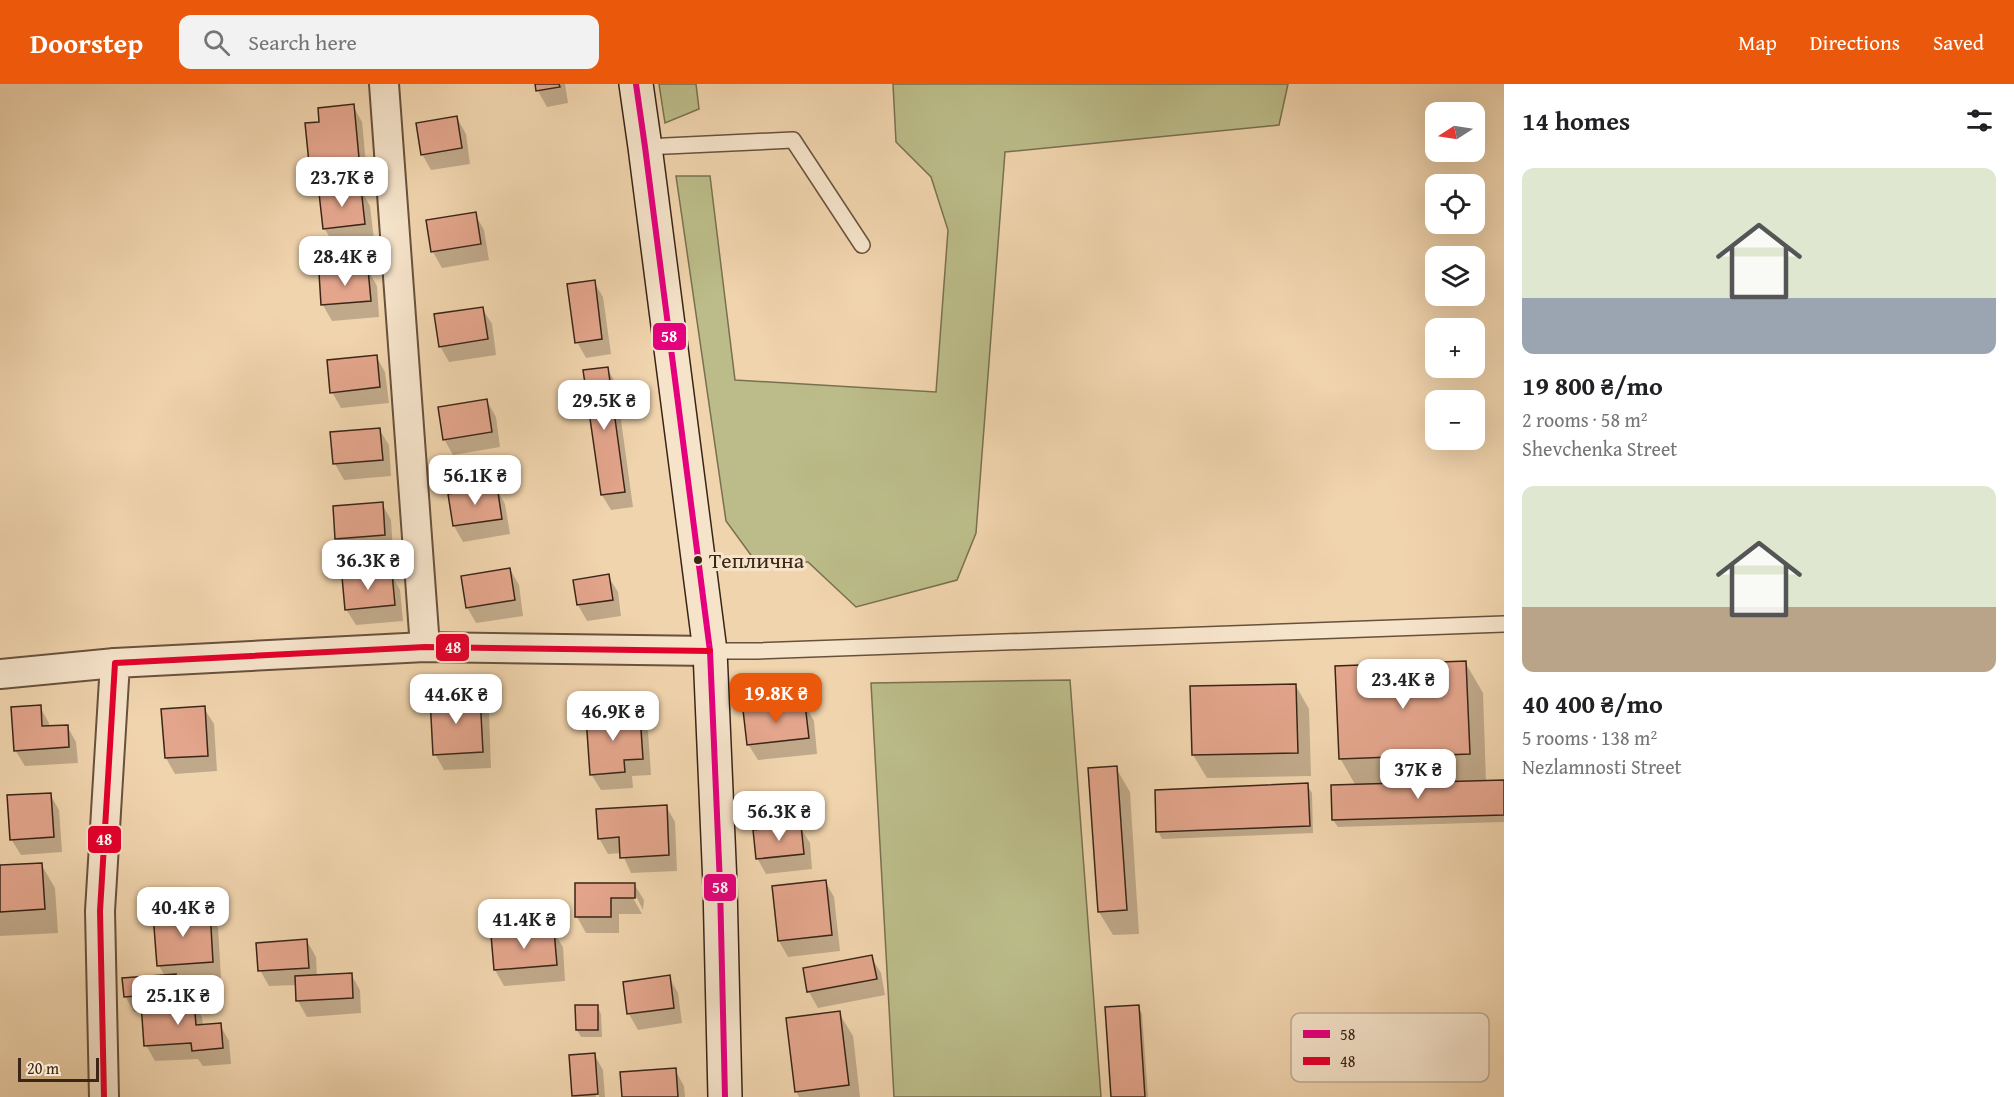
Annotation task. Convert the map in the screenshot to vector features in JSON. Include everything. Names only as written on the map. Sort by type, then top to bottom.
[{"type":"street","points":[[384,84],[425,647]]},
{"type":"street","points":[[636,84],[710,651],[720,885],[725,1097]]},
{"type":"street","points":[[0,674],[115,663],[425,647],[710,651]]},
{"type":"street","points":[[104,1097],[100,911],[115,663]]},
{"type":"lane","points":[[645,147],[793,140],[862,245]]},
{"type":"lane","points":[[710,651],[1504,624]]},
{"type":"green space","points":[[659,84],[696,84],[699,109],[665,123]]},
{"type":"green space","points":[[893,84],[1288,84],[1279,125],[1005,152],[976,533],[957,580],[856,607],[808,562],[756,562],[726,521],[676,176],[710,176],[735,380],[936,392],[948,230],[931,177],[896,142]]},
{"type":"green space","points":[[1070,680],[1101,1097],[894,1097],[871,683]]},
{"type":"building","points":[[535,84],[559,84],[560,87],[536,91]]},
{"type":"building","points":[[354,104],[359,158],[309,163],[305,123],[319,122],[318,108]]},
{"type":"building","points":[[457,116],[462,148],[421,155],[416,123]]},
{"type":"building","points":[[361,188],[365,224],[323,229],[319,193]]},
{"type":"building","points":[[476,212],[481,244],[431,252],[426,220]]},
{"type":"building","points":[[368,269],[371,301],[321,305],[319,273]]},
{"type":"building","points":[[595,280],[602,339],[575,343],[567,284]]},
{"type":"building","points":[[483,307],[488,339],[439,347],[434,314]]},
{"type":"building","points":[[377,355],[380,387],[330,393],[327,360]]},
{"type":"building","points":[[608,367],[625,492],[601,495],[583,370]]},
{"type":"building","points":[[487,399],[492,432],[443,440],[438,407]]},
{"type":"building","points":[[380,428],[383,460],[333,464],[330,432]]},
{"type":"building","points":[[497,486],[502,519],[453,526],[448,494]]},
{"type":"building","points":[[383,502],[385,535],[335,539],[333,506]]},
{"type":"building","points":[[510,568],[515,600],[466,608],[461,576]]},
{"type":"building","points":[[392,573],[395,605],[345,610],[342,577]]},
{"type":"building","points":[[609,574],[613,600],[577,605],[573,580]]},
{"type":"building","points":[[1466,661],[1470,754],[1339,759],[1335,666]]},
{"type":"building","points":[[1296,684],[1298,753],[1192,755],[1190,686]]},
{"type":"building","points":[[480,695],[483,752],[433,755],[430,698]]},
{"type":"building","points":[[805,704],[809,738],[747,745],[743,710]]},
{"type":"building","points":[[41,705],[42,726],[68,725],[69,747],[14,751],[11,707]]},
{"type":"building","points":[[205,706],[208,756],[165,758],[161,709]]},
{"type":"building","points":[[640,714],[643,759],[624,760],[625,772],[590,775],[586,717]]},
{"type":"building","points":[[1117,766],[1127,910],[1098,912],[1088,768]]},
{"type":"building","points":[[1504,780],[1504,815],[1332,820],[1331,785]]},
{"type":"building","points":[[1308,783],[1310,826],[1156,832],[1155,790]]},
{"type":"building","points":[[51,793],[54,837],[10,840],[7,795]]},
{"type":"building","points":[[667,805],[669,855],[620,858],[619,837],[598,839],[596,809]]},
{"type":"building","points":[[801,825],[804,854],[756,859],[753,830]]},
{"type":"building","points":[[42,863],[45,909],[0,912],[0,865]]},
{"type":"building","points":[[826,880],[832,935],[778,941],[772,886]]},
{"type":"building","points":[[575,883],[635,883],[635,898],[611,898],[611,917],[575,917]]},
{"type":"building","points":[[210,910],[213,962],[157,966],[153,914]]},
{"type":"building","points":[[554,930],[557,965],[494,970],[491,935]]},
{"type":"building","points":[[307,939],[309,968],[258,971],[256,943]]},
{"type":"building","points":[[872,955],[877,979],[807,992],[803,968]]},
{"type":"building","points":[[352,973],[353,998],[296,1001],[295,976]]},
{"type":"building","points":[[176,974],[177,993],[124,997],[122,978]]},
{"type":"building","points":[[670,975],[674,1008],[627,1014],[623,982]]},
{"type":"building","points":[[194,1000],[196,1025],[221,1023],[223,1048],[192,1051],[191,1043],[144,1046],[141,1003]]},
{"type":"building","points":[[575,1005],[598,1005],[598,1030],[576,1030]]},
{"type":"building","points":[[1139,1005],[1145,1097],[1111,1097],[1105,1007]]},
{"type":"building","points":[[840,1011],[849,1085],[795,1092],[786,1018]]},
{"type":"building","points":[[595,1053],[598,1094],[572,1096],[569,1055]]},
{"type":"building","points":[[676,1068],[678,1097],[622,1097],[620,1072]]},
{"type":"transit line","name":"58","points":[[636,84],[710,651],[720,885],[725,1097]]},
{"type":"transit line","name":"48","points":[[104,1097],[100,911],[115,663],[425,647],[710,651]]},
{"type":"place","name":"Теплична","points":[[698,560]]}]
